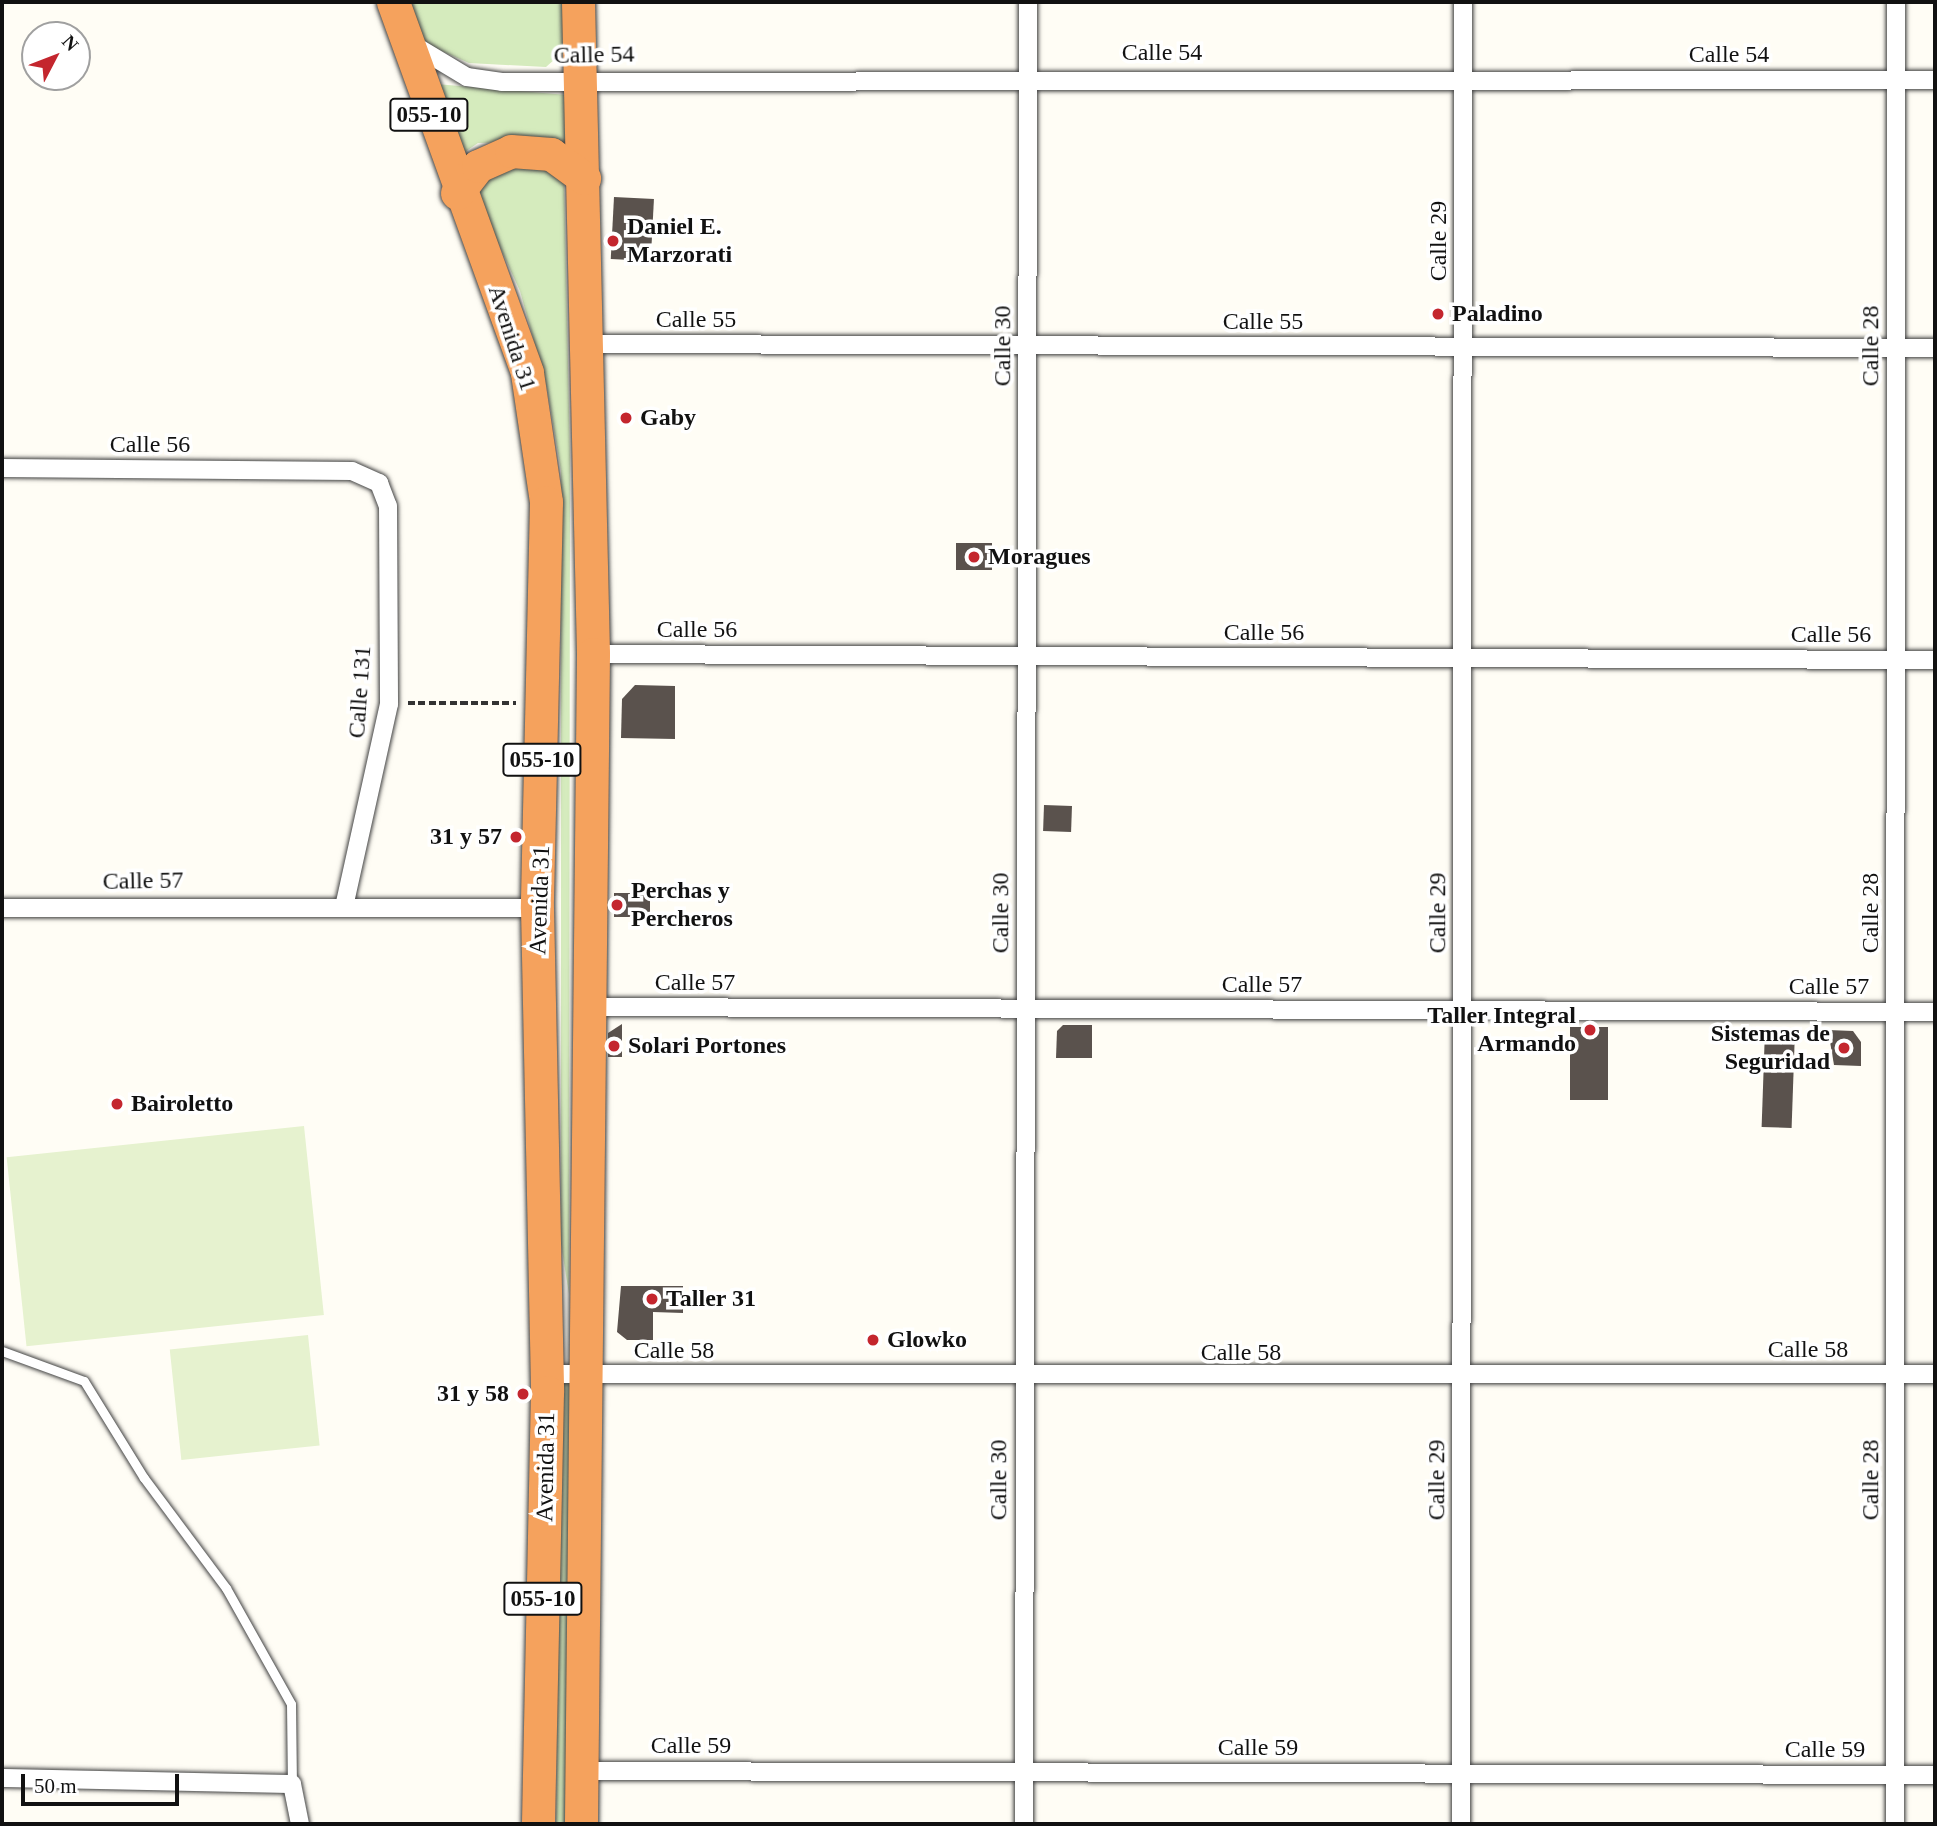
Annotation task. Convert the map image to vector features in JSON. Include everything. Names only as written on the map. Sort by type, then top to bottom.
[{"type":"highway","name":"Avenida 31","points":[[393,2],[401,36],[457,193],[509,318],[537,430],[546,502],[537,908],[547,1374],[538,1824]]},
{"type":"highway","name":"Avenida 31","points":[[578,2],[591,344],[593,654],[581,1824]]},
{"type":"highway","points":[[457,193],[478,166],[511,151],[551,154],[584,178]]},
{"type":"street","name":"Calle 30","points":[[1024,1824],[1028,2]]},
{"type":"street","name":"Calle 29","points":[[1461,1824],[1463,2]]},
{"type":"street","name":"Calle 28","points":[[1895,1824],[1896,2]]},
{"type":"street","name":"Calle 54","points":[[401,36],[467,77],[1935,80]]},
{"type":"street","name":"Calle 55","points":[[591,344],[1935,348]]},
{"type":"street","name":"Calle 56","points":[[2,468],[352,471],[379,483]]},
{"type":"street","name":"Calle 131","points":[[345,903],[389,704],[388,506],[379,483]]},
{"type":"street","name":"Calle 56","points":[[593,654],[1935,660]]},
{"type":"street","name":"Calle 57","points":[[2,908],[345,903],[537,908]]},
{"type":"street","name":"Calle 57","points":[[589,1007],[1935,1012]]},
{"type":"street","name":"Calle 58","points":[[547,1374],[1023,1378],[1935,1374]]},
{"type":"street","name":"Calle 59","points":[[581,1770],[1935,1775]]},
{"type":"street","points":[[2,1778],[292,1784],[300,1824]]},
{"type":"lane","points":[[2,1351],[84,1381],[144,1479],[226,1588],[291,1704],[292,1784]]},
{"type":"path","points":[[389,704],[542,705]]},
{"type":"green space","points":[[411,2],[572,2],[572,44],[546,67],[469,63],[421,42]]},
{"type":"green space","points":[[436,84],[567,95],[567,150],[552,141],[478,143],[459,156]]},
{"type":"green space","points":[[546,164],[564,177],[570,455],[569,1294],[561,1244],[561,471],[547,388],[520,291],[473,188],[496,167]]},
{"type":"green space","points":[[304,1126],[324,1315],[26,1346],[7,1157]]},
{"type":"green space","points":[[308,1335],[320,1445],[181,1460],[170,1350]]},
{"type":"green space","points":[[562,1377],[570,1379],[568,1824],[556,1824]]},
{"type":"building","points":[[614,197],[654,199],[651,261],[611,259]]},
{"type":"building","name":"Moragues","points":[[956,543],[992,543],[992,570],[956,570]]},
{"type":"building","points":[[635,685],[675,686],[675,739],[621,738],[622,699]]},
{"type":"building","points":[[1044,805],[1072,806],[1071,832],[1043,831]]},
{"type":"building","points":[[614,893],[650,893],[650,917],[614,917]]},
{"type":"building","name":"Solari Portones","points":[[622,1024],[622,1057],[608,1057],[608,1033]]},
{"type":"building","points":[[1063,1025],[1092,1025],[1092,1058],[1056,1058],[1057,1031]]},
{"type":"building","points":[[1570,1027],[1608,1027],[1608,1100],[1570,1100]]},
{"type":"building","points":[[1765,1030],[1795,1031],[1792,1128],[1762,1127]]},
{"type":"building","name":"Sistemas de Seguridad","points":[[1828,1030],[1853,1031],[1861,1042],[1861,1066],[1834,1065]]},
{"type":"building","name":"Taller 31","points":[[621,1286],[683,1286],[683,1313],[653,1312],[653,1340],[627,1340],[617,1332]]},
{"type":"place","name":"Daniel E. Marzorati","points":[[613,241]]},
{"type":"place","name":"Paladino","points":[[1438,314]]},
{"type":"place","name":"Gaby","points":[[626,418]]},
{"type":"place","name":"Moragues","points":[[974,557]]},
{"type":"place","name":"31 y 57","points":[[516,837]]},
{"type":"place","name":"Perchas y Percheros","points":[[617,905]]},
{"type":"place","name":"Taller Integral Armando","points":[[1590,1030]]},
{"type":"place","name":"Solari Portones","points":[[614,1046]]},
{"type":"place","name":"Sistemas de Seguridad","points":[[1844,1048]]},
{"type":"place","name":"Bairoletto","points":[[117,1104]]},
{"type":"place","name":"Taller 31","points":[[652,1299]]},
{"type":"place","name":"Glowko","points":[[873,1340]]},
{"type":"place","name":"31 y 58","points":[[523,1394]]}]
